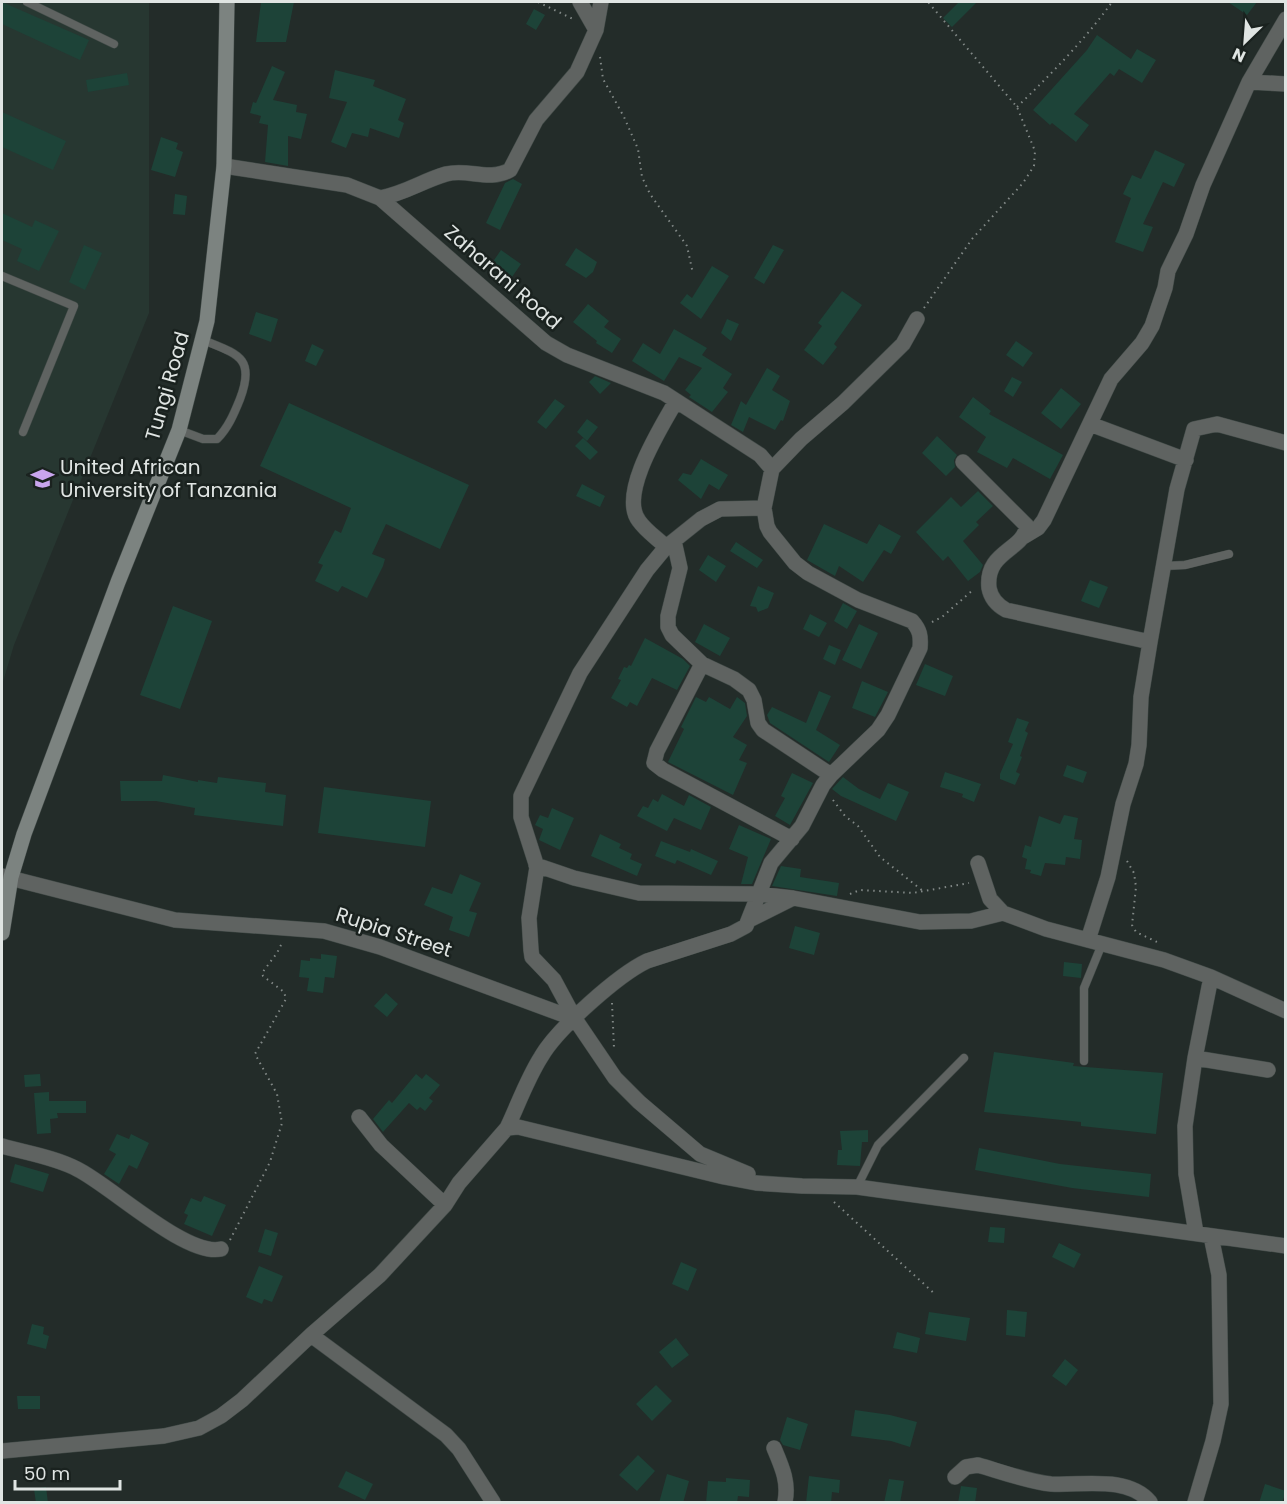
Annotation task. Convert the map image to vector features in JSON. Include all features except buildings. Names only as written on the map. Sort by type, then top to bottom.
[{"type":"main road","name":"Tungi Road","points":[[2,933],[6,876],[118,582],[179,430],[203,340],[224,166],[227,2]]},
{"type":"street","points":[[580,2],[596,30]]},
{"type":"street","points":[[380,198],[401,193],[445,174],[489,176],[503,174],[510,170],[536,120],[577,72],[596,30],[601,2]]},
{"type":"street","points":[[1150,642],[1006,610],[995,602],[992,596],[989,576],[997,560],[1023,537],[1038,528],[1044,520],[1111,379],[1142,344],[1152,326],[1165,288],[1168,271],[1186,234],[1203,185],[1249,82],[1286,19]]},
{"type":"street","points":[[1249,82],[1286,84]]},
{"type":"street","name":"Zaharani Road","points":[[224,166],[347,185],[380,198],[546,343],[567,355],[664,393],[760,455],[772,469]]},
{"type":"street","points":[[750,920],[757,894],[771,863],[807,818],[827,780],[873,736],[888,715],[917,655],[921,638],[918,628],[912,621],[858,600],[801,569],[770,532],[764,508],[772,469],[903,344],[917,319]]},
{"type":"street","points":[[676,400],[642,466],[634,496],[638,520],[670,544],[681,564],[668,616],[668,627],[672,635],[702,664],[750,690],[758,723],[763,730],[827,780]]},
{"type":"street","points":[[1090,424],[1186,460]]},
{"type":"street","points":[[1095,942],[1123,804],[1136,764],[1141,696],[1150,642],[1177,489],[1194,429],[1211,424],[1286,443]]},
{"type":"street","points":[[963,462],[1026,524],[1023,537]]},
{"type":"street","points":[[756,1183],[748,1174],[700,1154],[639,1102],[615,1078],[575,1019],[554,980],[532,957],[529,918],[536,865],[521,817],[521,796],[580,673],[647,570],[670,544],[701,519],[720,509],[764,508]]},
{"type":"street","points":[[702,664],[657,751],[654,763],[672,776],[792,839]]},
{"type":"street","points":[[978,863],[990,899],[1003,913],[1046,929],[1164,960],[1211,977],[1286,1011]]},
{"type":"street","points":[[536,865],[574,878],[639,893],[757,894],[793,898],[920,922],[971,921],[1003,913]]},
{"type":"street","name":"Rupia Street","points":[[6,876],[175,920],[324,930],[380,947],[575,1019]]},
{"type":"street","points":[[2,1451],[164,1436],[199,1428],[221,1416],[242,1400],[311,1335],[380,1275],[445,1204],[459,1183],[507,1128],[540,1057],[554,1039],[612,984],[636,966],[647,961],[738,931],[750,920],[793,898]]},
{"type":"street","points":[[1195,1503],[1213,1442],[1221,1404],[1219,1275],[1203,1235],[1186,1174],[1185,1126],[1195,1058],[1211,977]]},
{"type":"street","points":[[1195,1058],[1268,1070]]},
{"type":"street","points":[[359,1117],[387,1150],[445,1204]]},
{"type":"street","points":[[507,1128],[518,1127],[756,1183],[857,1187],[1286,1246]]},
{"type":"street","points":[[2,1146],[75,1167],[175,1235],[201,1247],[221,1249]]},
{"type":"street","points":[[311,1335],[446,1435],[475,1473],[493,1503]]},
{"type":"street","points":[[774,1448],[788,1489],[785,1503]]},
{"type":"street","points":[[956,1477],[966,1467],[978,1465],[1049,1484],[1096,1484],[1124,1487],[1144,1496],[1150,1503]]},
{"type":"lane","points":[[27,2],[114,44]]},
{"type":"lane","points":[[2,276],[74,306],[23,432]]},
{"type":"lane","points":[[179,430],[203,439],[217,439],[234,416],[247,381],[247,369],[242,361],[231,351],[203,340]]},
{"type":"lane","points":[[1164,567],[1185,565],[1228,554]]},
{"type":"lane","points":[[1084,1061],[1084,988],[1095,942]]},
{"type":"lane","points":[[857,1187],[878,1145],[964,1058]]},
{"type":"path","points":[[538,2],[596,30],[603,79],[638,149],[642,177],[650,194],[687,246],[693,274]]},
{"type":"path","points":[[917,319],[972,239],[1023,183],[1034,166],[1035,151],[1017,107],[928,2]]},
{"type":"path","points":[[1017,107],[1051,71],[1065,61],[1112,2]]},
{"type":"path","points":[[918,628],[942,617],[989,576]]},
{"type":"path","points":[[827,780],[836,804],[845,816],[858,826],[880,857],[923,891]]},
{"type":"path","points":[[1116,842],[1134,873],[1136,887],[1132,925],[1137,932],[1162,945],[1164,960]]},
{"type":"path","points":[[833,906],[860,890],[913,893],[983,880]]},
{"type":"path","points":[[221,1249],[227,1245],[270,1162],[282,1123],[277,1094],[255,1054],[286,999],[284,992],[263,976],[262,972],[283,943],[286,926]]},
{"type":"path","points":[[612,984],[614,1055]]},
{"type":"path","points":[[819,1187],[936,1294]]},
{"type":"shaded area","name":"United African University of Tanzania","points":[[2,2],[149,2],[149,313],[14,645],[2,685]]},
{"type":"place","name":"United African University of Tanzania","points":[[42,479]]}]
